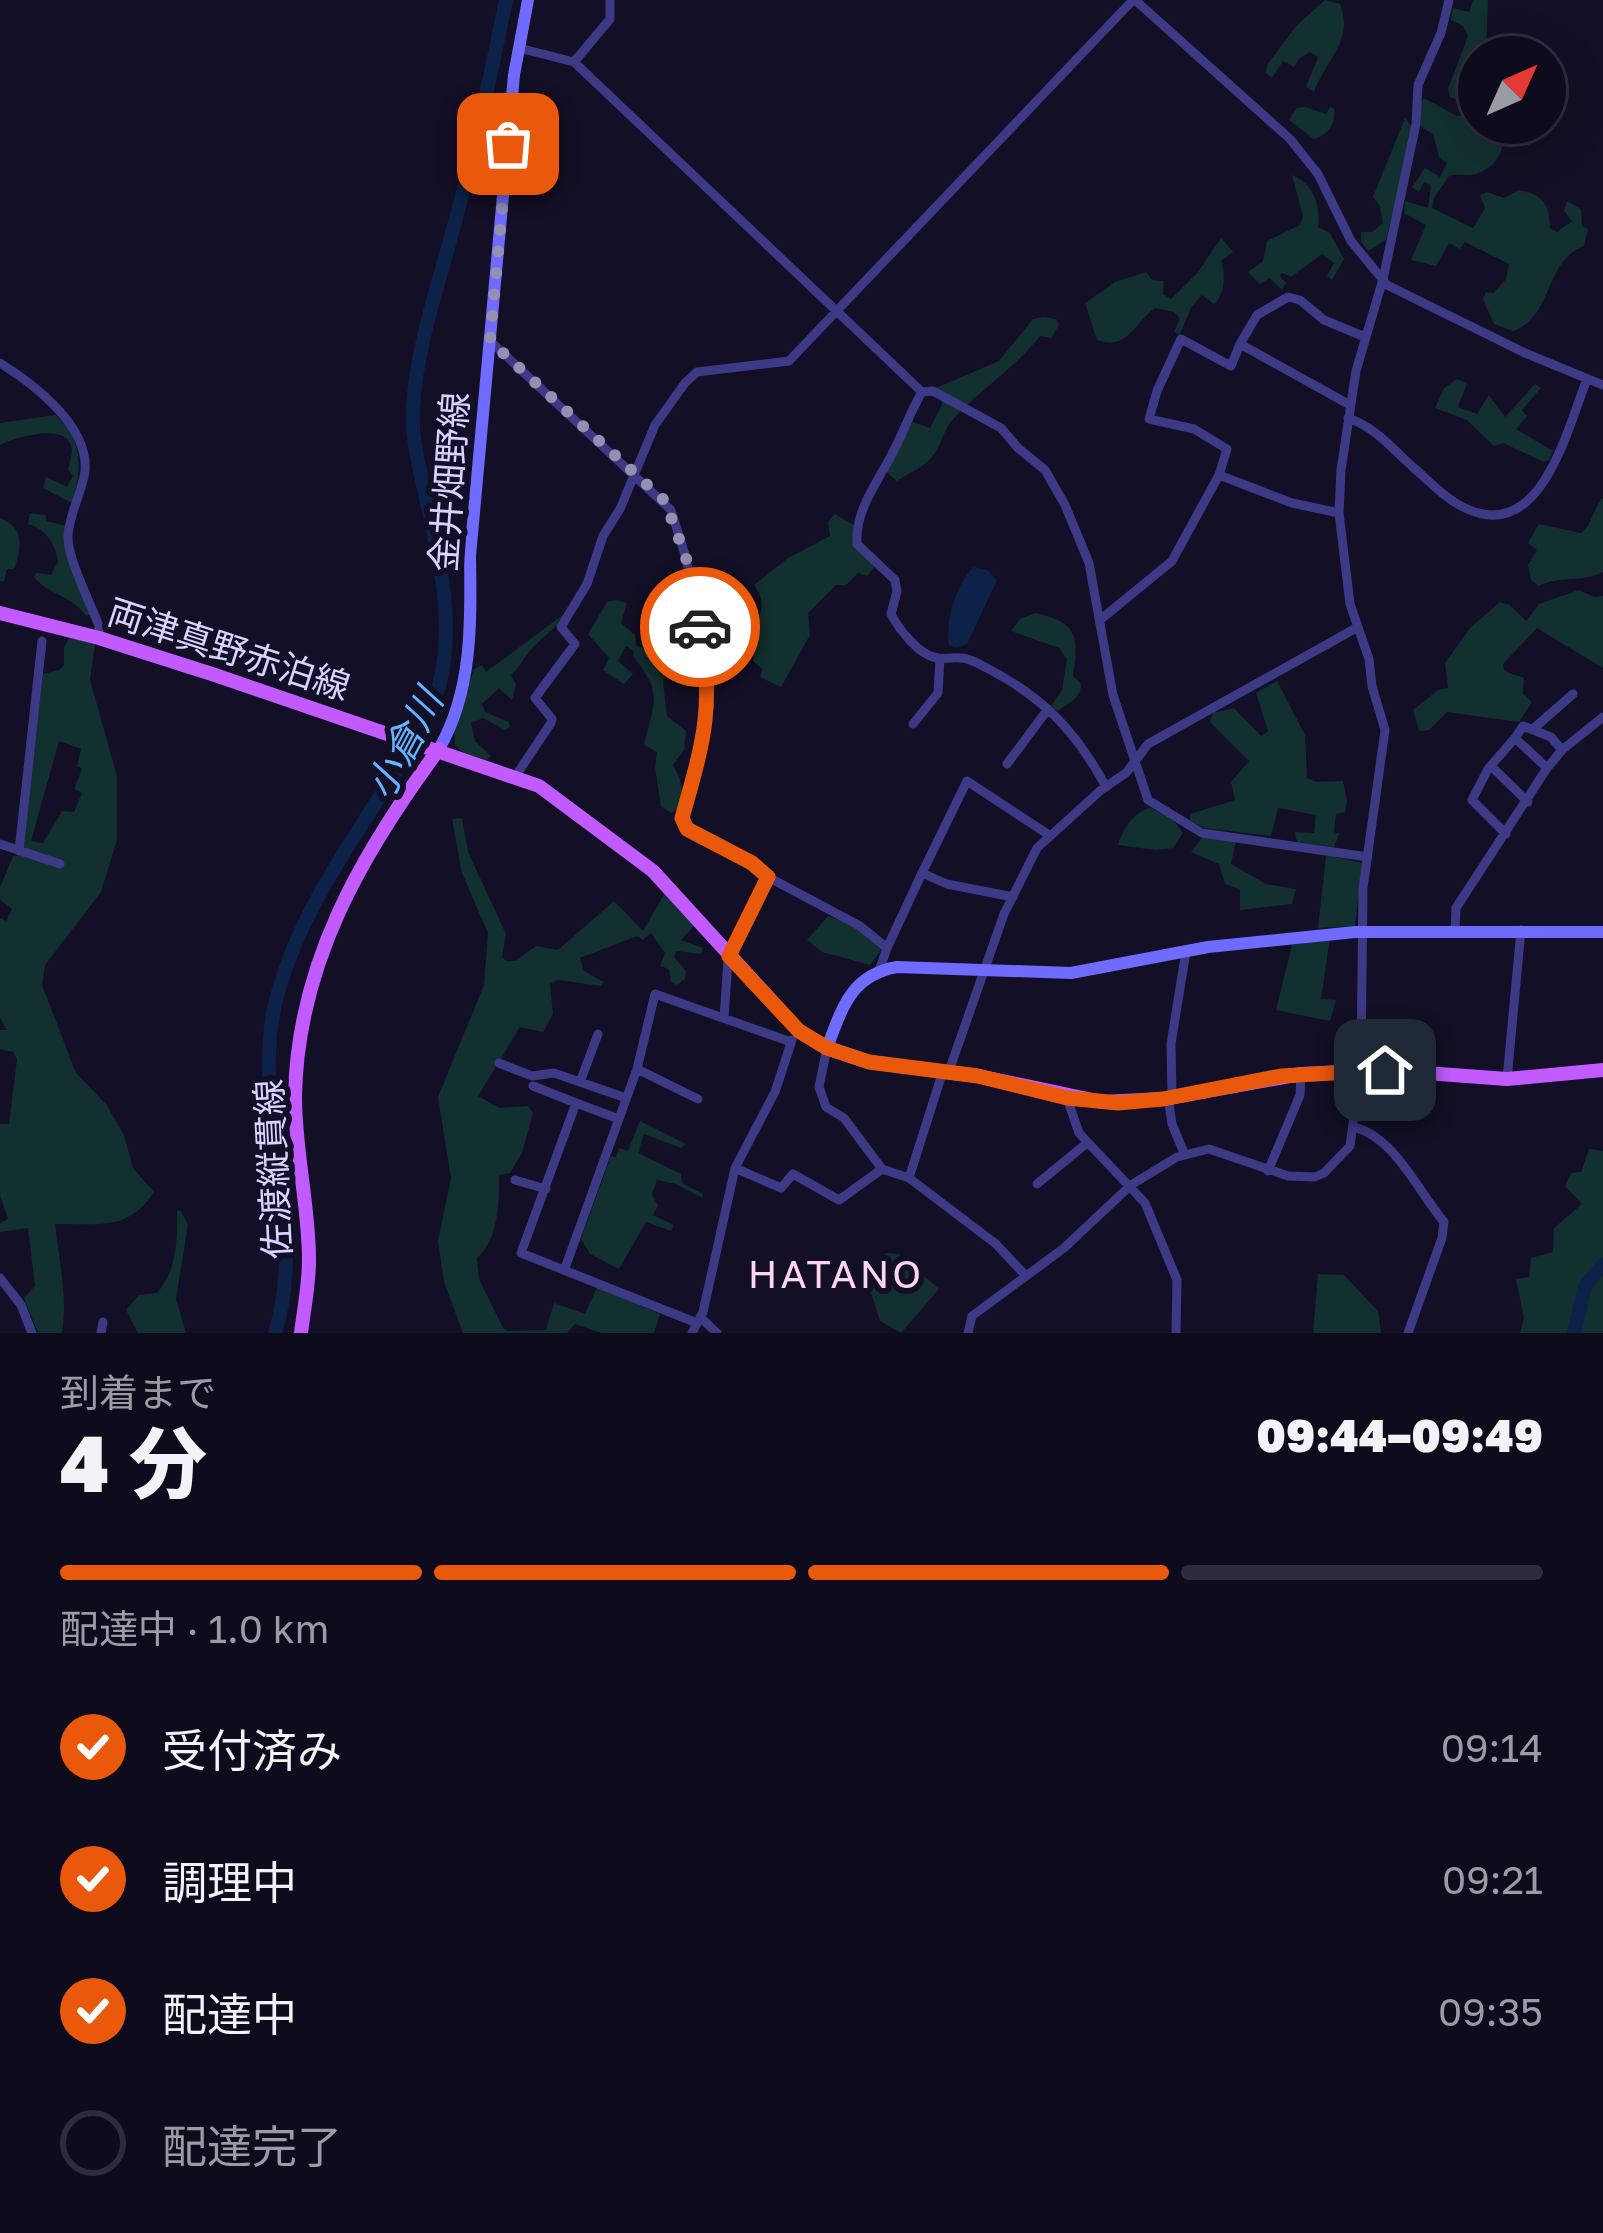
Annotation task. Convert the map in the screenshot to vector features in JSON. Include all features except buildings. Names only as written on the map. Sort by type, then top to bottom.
[{"type":"main road","name":"両津真野赤泊線","points":[[0,613],[100,638],[392,733],[515,777],[565,802],[652,871],[795,1036],[869,1062],[946,1071],[1067,1098],[1118,1103],[1301,1074],[1507,1079],[1603,1070]]},
{"type":"main road","name":"佐渡縦貫線","points":[[301,1333],[309,1262],[295,1099],[302,1023],[338,906],[435,748]]},
{"type":"street","name":"金井畑野線","points":[[435,748],[470,650],[470,556],[519,48],[528,0]]},
{"type":"street","points":[[574,62],[610,19],[610,0]]},
{"type":"street","points":[[515,777],[551,723],[552,718],[537,704],[536,693],[575,644],[562,624],[587,584],[603,536],[655,424],[697,372],[789,362],[1134,0],[1290,139],[1318,174],[1351,241],[1383,279],[1410,298],[1603,385]]},
{"type":"street","points":[[968,1333],[972,1316],[1064,1248],[1131,1185],[1184,1153],[1209,1149],[1298,1178],[1324,1173],[1350,1146],[1360,1072],[1368,857],[1385,730],[1345,572],[1339,513],[1350,405],[1416,124],[1418,85],[1447,16],[1449,0]]},
{"type":"street","points":[[519,48],[574,62],[922,392],[933,392],[994,422],[1045,470],[1085,548],[1113,695],[1148,800],[1192,830],[1368,857]]},
{"type":"street","points":[[1100,620],[1172,561],[1219,475],[1227,449],[1194,429],[1149,419],[1181,339],[1231,366],[1257,315],[1288,297],[1365,338]]},
{"type":"street","points":[[490,341],[671,510],[686,558],[710,686],[684,824],[768,877],[860,926],[887,948]]},
{"type":"street","points":[[1240,344],[1350,405]]},
{"type":"street","points":[[0,363],[32,385],[69,424],[80,445],[86,468],[68,539],[100,638]]},
{"type":"street","points":[[1348,418],[1385,439],[1450,499],[1482,515],[1501,516],[1537,493],[1587,379]]},
{"type":"street","points":[[922,392],[893,453],[873,482],[857,544],[897,586],[891,614],[900,630],[940,659],[960,656],[980,664],[1048,709],[1084,746],[1106,787]]},
{"type":"street","points":[[1219,475],[1292,503],[1339,513]]},
{"type":"street","points":[[909,1178],[1013,897],[1037,848],[1133,764],[1148,744],[1358,627]]},
{"type":"street","points":[[19,851],[43,640]]},
{"type":"street","points":[[913,724],[938,693],[940,659]]},
{"type":"street","points":[[1533,730],[1573,694]]},
{"type":"street","points":[[1006,764],[1048,709]]},
{"type":"street","points":[[1455,930],[1456,908],[1547,768],[1562,749],[1603,717]]},
{"type":"street","points":[[1506,833],[1472,800],[1491,766],[1520,727],[1551,737],[1562,749]]},
{"type":"street","points":[[1515,738],[1547,768]]},
{"type":"street","points":[[1491,766],[1528,802]]},
{"type":"street","points":[[879,971],[967,781],[1049,835]]},
{"type":"street","points":[[0,844],[60,864]]},
{"type":"street","points":[[922,873],[946,884],[1013,897]]},
{"type":"street","points":[[724,1018],[729,956],[768,877]]},
{"type":"street","points":[[1507,1079],[1521,930]]},
{"type":"street","points":[[1025,1275],[996,1244],[909,1178],[882,1169],[844,1118],[823,1103],[819,1087],[827,1048],[851,991],[879,971],[908,966],[1070,973],[1186,951],[1363,931],[1603,932]]},
{"type":"street","points":[[1184,1153],[1172,1124],[1170,1097],[1171,1044],[1186,951]]},
{"type":"street","points":[[565,1268],[637,1069],[655,994],[795,1036],[775,1092],[735,1168],[696,1324]]},
{"type":"street","points":[[580,1082],[598,1034]]},
{"type":"street","points":[[500,1063],[532,1076],[554,1072],[626,1098]]},
{"type":"street","points":[[637,1069],[698,1099]]},
{"type":"street","points":[[1268,1171],[1300,1095],[1301,1074]]},
{"type":"street","points":[[533,1087],[619,1119]]},
{"type":"street","points":[[1067,1098],[1087,1143],[1145,1203],[1177,1280],[1176,1333]]},
{"type":"street","points":[[576,1103],[521,1253],[717,1333]]},
{"type":"street","points":[[1353,1127],[1369,1130],[1386,1144],[1444,1222],[1408,1333]]},
{"type":"street","points":[[1037,1184],[1087,1143]]},
{"type":"street","points":[[735,1168],[781,1188],[793,1174],[839,1200],[882,1169]]},
{"type":"street","points":[[515,1180],[546,1189]]},
{"type":"street","points":[[0,1278],[21,1305],[32,1333]]},
{"type":"green space","points":[[1325,0],[1340,4],[1344,29],[1314,92],[1306,87],[1318,57],[1310,52],[1294,67],[1283,61],[1272,78],[1266,73],[1267,65],[1296,26]]},
{"type":"green space","points":[[1473,0],[1488,0],[1487,36],[1468,36],[1463,26],[1451,20],[1453,8],[1469,12]]},
{"type":"green space","points":[[1458,62],[1458,100],[1450,97],[1448,89]]},
{"type":"green space","points":[[1424,98],[1457,116],[1458,144],[1503,145],[1487,169],[1449,176],[1432,208],[1473,228],[1485,208],[1480,195],[1487,192],[1504,198],[1519,190],[1543,201],[1550,228],[1557,232],[1572,221],[1564,211],[1567,201],[1581,209],[1582,226],[1588,229],[1584,246],[1562,263],[1536,314],[1513,331],[1494,324],[1483,299],[1506,279],[1509,264],[1465,242],[1460,249],[1449,243],[1436,266],[1411,260],[1426,225],[1404,213],[1405,201],[1428,208],[1431,185],[1424,182],[1419,192],[1412,187],[1425,168],[1440,177],[1447,163],[1439,157],[1433,134],[1421,127],[1420,104]]},
{"type":"green space","points":[[1297,108],[1326,114],[1334,108],[1333,123],[1324,135],[1314,139],[1289,120]]},
{"type":"green space","points":[[1405,118],[1412,127],[1410,143],[1386,240],[1368,251],[1361,232],[1372,232],[1383,223],[1373,197]]},
{"type":"green space","points":[[1292,175],[1310,189],[1317,203],[1318,227],[1330,233],[1344,259],[1332,280],[1327,276],[1334,263],[1322,254],[1291,277],[1282,273],[1286,283],[1282,290],[1270,278],[1260,284],[1248,272],[1263,261],[1267,241],[1300,225],[1303,216]]},
{"type":"green space","points":[[1221,238],[1233,252],[1221,261],[1220,295],[1214,304],[1202,295],[1180,334],[1174,332],[1180,318],[1155,308],[1124,338],[1097,340],[1085,303],[1115,282],[1146,272],[1152,280],[1164,281],[1163,294],[1171,299],[1198,272]]},
{"type":"green space","points":[[1033,319],[1056,319],[1059,325],[1051,338],[1040,336],[958,414],[927,462],[897,481],[885,471],[910,421],[930,428],[942,405],[942,393],[936,388],[999,361]]},
{"type":"green space","points":[[1457,379],[1467,383],[1458,407],[1477,414],[1489,395],[1505,417],[1535,384],[1541,388],[1522,410],[1527,416],[1516,429],[1553,451],[1549,460],[1544,462],[1503,443],[1494,446],[1467,420],[1435,408],[1444,388]]},
{"type":"green space","points":[[55,415],[76,445],[78,479],[72,503],[43,488],[46,477],[67,487],[73,476],[68,470],[69,441],[52,433],[0,445],[0,423]]},
{"type":"green space","points":[[1603,498],[1603,572],[1539,586],[1531,580],[1528,565],[1537,550],[1528,543],[1539,524],[1581,533]]},
{"type":"green space","points":[[30,513],[67,526],[91,614],[86,616],[34,577],[36,573],[51,575],[58,562],[49,538],[28,524]]},
{"type":"green space","points":[[835,514],[855,526],[854,543],[876,565],[867,576],[858,573],[846,585],[836,585],[808,613],[810,635],[781,687],[760,677],[762,669],[753,661],[754,655],[730,645],[720,656],[709,651],[713,633],[751,629],[762,608],[754,585],[788,558],[830,536],[828,522]]},
{"type":"green space","points":[[0,518],[14,527],[19,539],[14,569],[7,569],[4,582],[0,581]]},
{"type":"green space","points":[[1579,590],[1603,596],[1603,668],[1537,628],[1503,664],[1504,671],[1524,678],[1523,694],[1532,702],[1519,722],[1447,712],[1429,730],[1419,731],[1413,710],[1438,690],[1448,688],[1445,663],[1470,628],[1500,602],[1526,621],[1539,604]]},
{"type":"green space","points":[[607,602],[627,603],[621,623],[635,635],[636,645],[664,658],[670,645],[688,644],[698,634],[700,653],[673,650],[663,681],[667,716],[686,731],[684,750],[673,765],[682,797],[672,813],[661,807],[657,752],[644,745],[654,698],[649,679],[634,651],[626,646],[618,661],[633,674],[624,684],[603,670],[609,658],[588,634]]},
{"type":"green space","points":[[1035,613],[1060,621],[1075,641],[1073,676],[1080,689],[1058,711],[1051,706],[1062,690],[1067,659],[1059,648],[1011,631],[1020,619]]},
{"type":"green space","points":[[564,614],[511,675],[516,685],[512,700],[499,688],[482,704],[485,712],[509,722],[510,727],[505,730],[483,718],[471,723],[475,741],[491,756],[486,760],[464,753],[455,745],[454,730],[474,669],[482,665],[486,672]]},
{"type":"green space","points":[[70,637],[95,644],[90,680],[117,776],[117,840],[101,892],[45,965],[42,985],[76,1073],[106,1104],[124,1135],[133,1168],[154,1192],[134,1214],[111,1223],[55,1224],[63,1292],[62,1333],[38,1333],[24,1298],[35,1286],[28,1228],[0,1232],[0,1223],[8,1219],[0,1195],[0,1124],[9,1124],[17,1059],[13,1052],[0,1049],[0,1030],[7,1030],[0,1018],[0,918],[6,921],[12,909],[0,900],[0,887],[13,856],[22,856],[43,674],[64,665],[64,647]],"holes":[[[59,741],[81,749],[77,766],[82,769],[74,789],[82,793],[74,812],[62,811],[43,843],[31,841]]]},
{"type":"green space","points":[[1277,681],[1305,735],[1307,778],[1343,781],[1347,802],[1345,812],[1336,814],[1334,832],[1339,834],[1334,847],[1297,842],[1295,832],[1314,833],[1316,815],[1278,808],[1271,836],[1205,828],[1190,821],[1190,814],[1235,800],[1231,782],[1249,761],[1210,722],[1213,713],[1234,708],[1261,736],[1268,731],[1256,693]]},
{"type":"green space","points":[[1151,808],[1174,821],[1183,833],[1173,848],[1118,845],[1130,822]]},
{"type":"green space","points":[[462,818],[468,852],[506,934],[502,957],[506,961],[515,961],[536,946],[558,950],[614,901],[643,931],[666,891],[694,926],[681,940],[703,948],[701,954],[676,951],[674,957],[686,971],[677,985],[671,982],[669,969],[660,966],[665,953],[651,933],[643,940],[637,936],[580,958],[584,971],[604,982],[601,986],[558,980],[550,984],[553,1014],[543,1032],[520,1027],[478,1096],[499,1108],[528,1106],[533,1113],[522,1153],[510,1173],[499,1175],[494,1231],[477,1258],[479,1279],[503,1328],[546,1330],[554,1303],[585,1314],[597,1287],[660,1314],[654,1333],[601,1333],[575,1324],[567,1333],[463,1333],[444,1282],[438,1241],[451,1178],[438,1097],[484,985],[488,933],[462,873],[452,819]]},
{"type":"green space","points":[[1203,836],[1236,841],[1231,864],[1266,884],[1296,889],[1292,904],[1240,910],[1240,889],[1225,884],[1219,864],[1191,852]]},
{"type":"green space","points":[[1326,855],[1362,863],[1355,926],[1318,928]]},
{"type":"green space","points":[[828,916],[876,943],[881,950],[870,965],[822,952],[807,940]]},
{"type":"green space","points":[[1330,938],[1321,999],[1336,1000],[1330,1021],[1276,1010],[1292,945]]},
{"type":"green space","points":[[640,1121],[686,1144],[681,1148],[644,1134],[638,1153],[681,1174],[682,1183],[703,1194],[702,1198],[657,1180],[652,1194],[658,1206],[653,1215],[674,1225],[671,1231],[646,1222],[619,1269],[590,1254],[581,1239],[611,1156],[616,1157],[619,1148],[628,1151]]},
{"type":"green space","points":[[1589,1149],[1603,1151],[1603,1333],[1520,1333],[1524,1318],[1516,1279],[1529,1277],[1531,1258],[1553,1252],[1554,1228],[1582,1204],[1565,1186],[1571,1173],[1581,1172]]},
{"type":"green space","points":[[177,1210],[188,1225],[176,1299],[186,1333],[138,1333],[126,1310],[139,1295],[157,1293],[169,1274]]},
{"type":"green space","points":[[886,1253],[899,1254],[939,1289],[901,1333],[880,1321],[869,1286]]},
{"type":"green space","points":[[1318,1274],[1344,1275],[1378,1311],[1381,1333],[1313,1333]]},
{"type":"water","points":[[973,567],[987,570],[997,580],[967,644],[956,648],[949,645],[950,614]]},
{"type":"waterway","name":"小倉川","points":[[275,1333],[286,1251],[270,1090],[274,1009],[306,919],[418,736],[439,686],[445,612],[414,438],[415,384],[506,0]]},
{"type":"waterway","points":[[1574,1333],[1585,1286],[1603,1265]]},
{"type":"way so far","points":[[508,144],[490,341],[665,501],[686,558],[700,627]]},
{"type":"district","name":"HATANO","points":[[836,1274]]},
{"type":"route","points":[[700,627],[710,686],[704,741],[682,818],[687,829],[752,863],[768,877],[729,956],[799,1031],[827,1048],[869,1062],[978,1076],[1102,1102],[1163,1099],[1281,1076],[1385,1070]]}]
